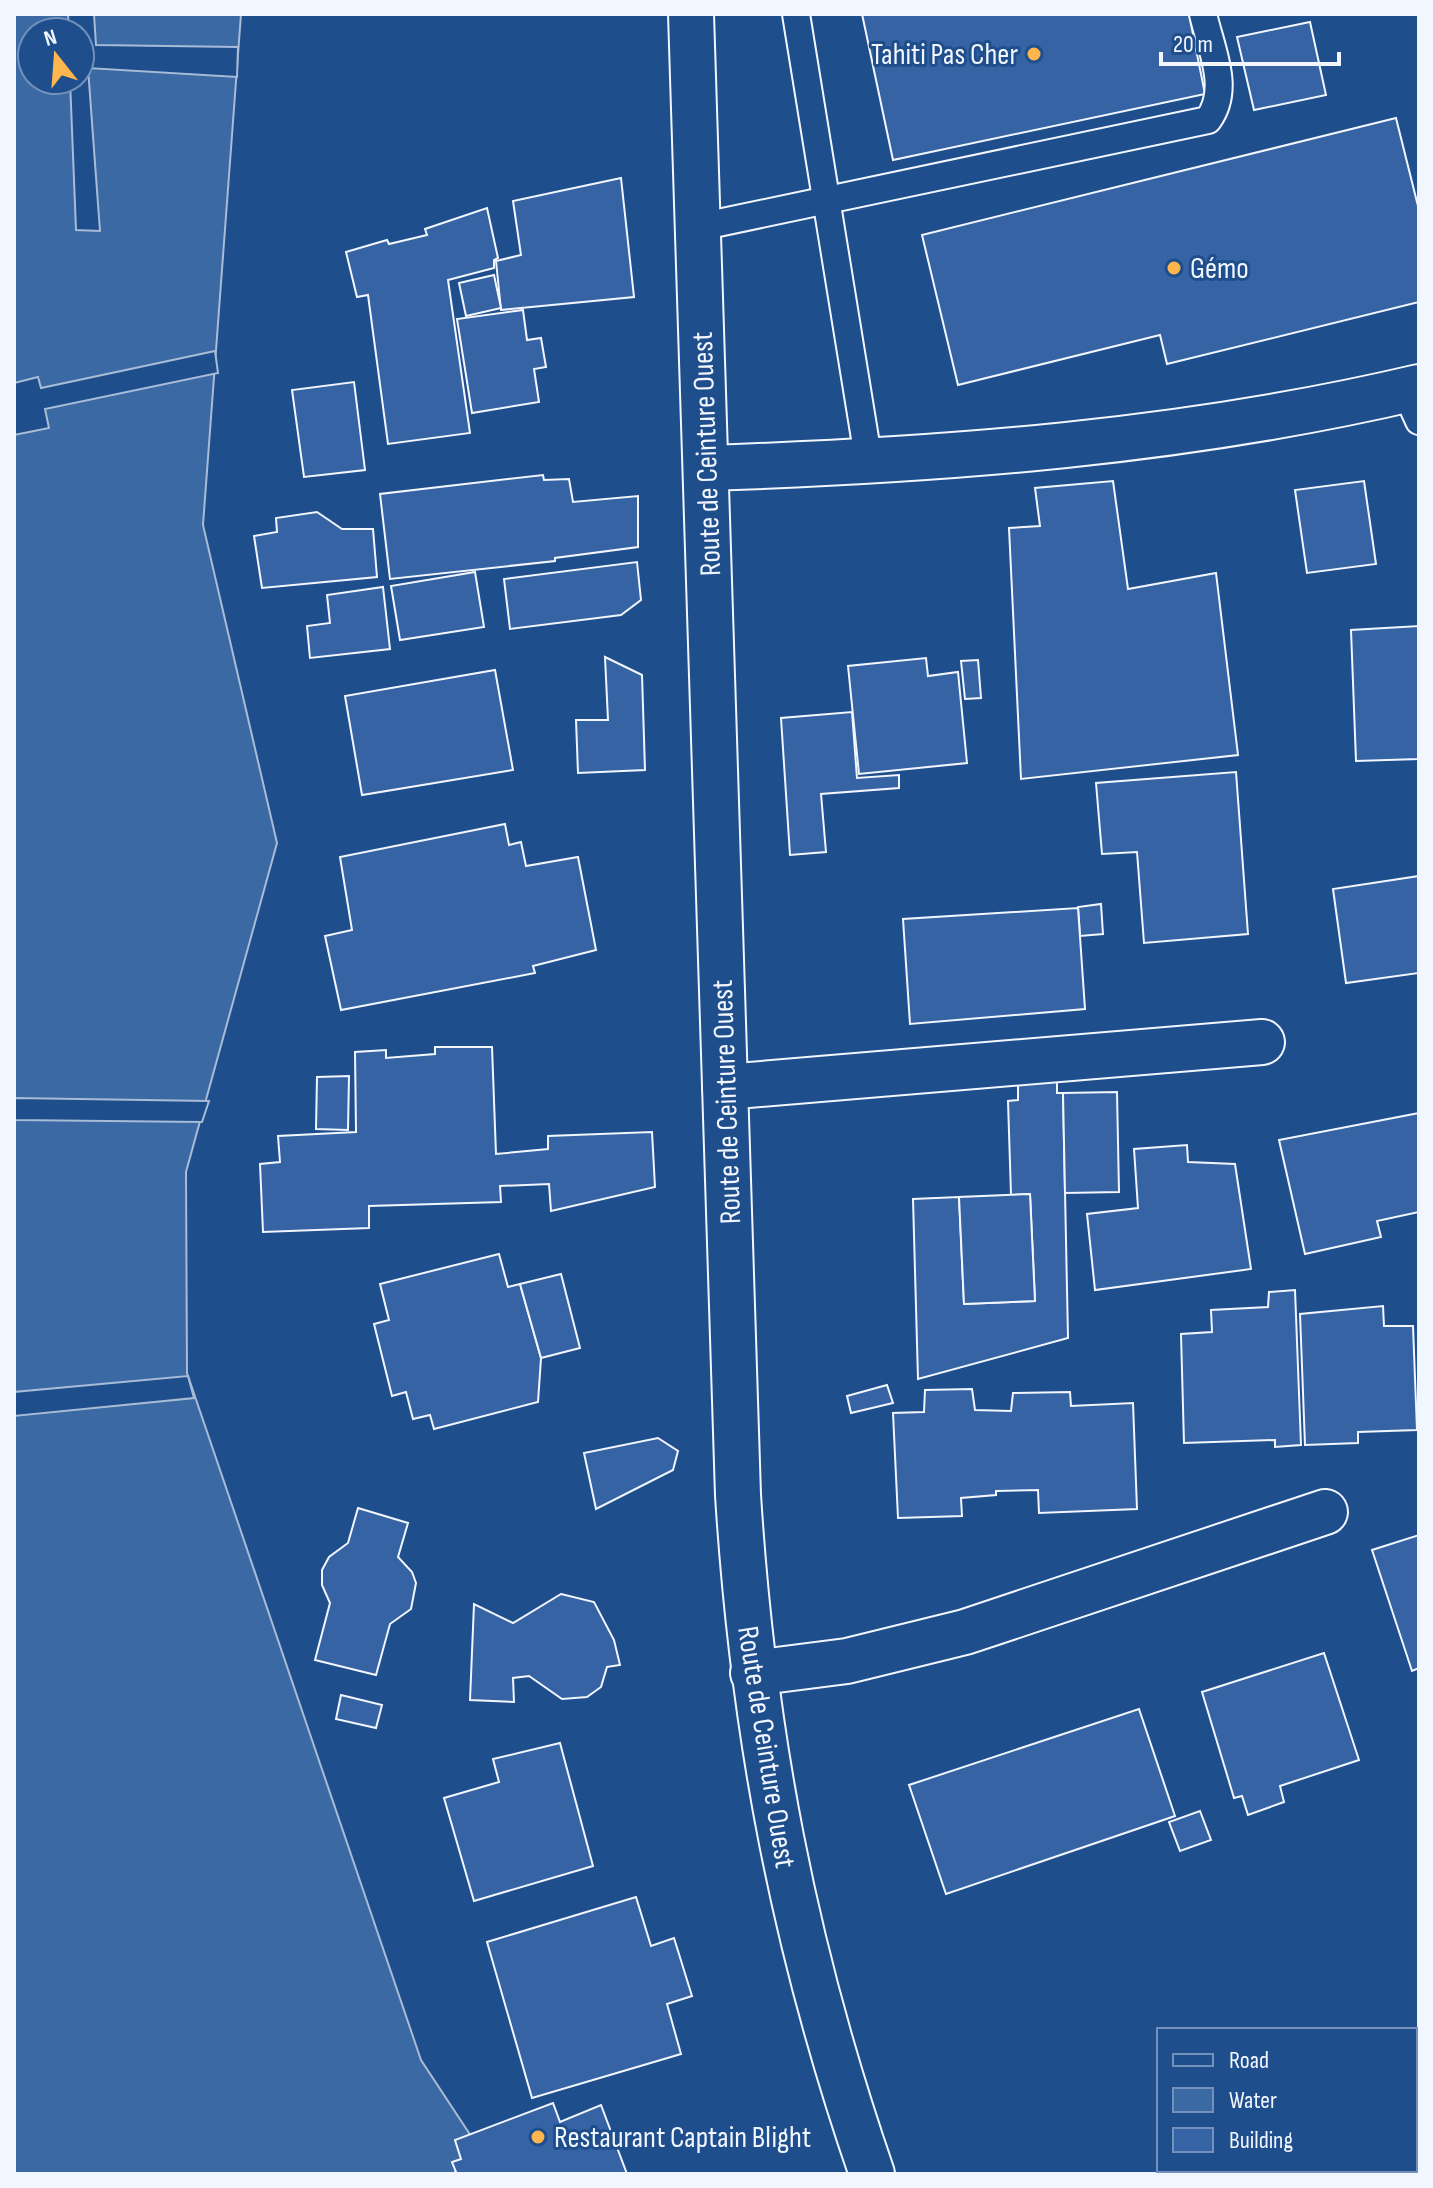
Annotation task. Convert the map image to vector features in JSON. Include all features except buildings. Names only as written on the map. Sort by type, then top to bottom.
[{"type":"main road","name":"Route de Ceinture Ouest","points":[[691,14],[738,1495],[753,1673],[767,1777],[810,1976],[872,2174]]},
{"type":"main road","points":[[707,468],[869,463],[1193,432],[1414,399]]},
{"type":"main road","points":[[725,1087],[1262,1042]]},
{"type":"main road","points":[[753,1673],[847,1661],[965,1632],[1325,1512]]},
{"type":"lane","points":[[796,14],[869,463]]},
{"type":"lane","points":[[699,227],[1208,120],[1218,106],[1221,91],[1203,14]]},
{"type":"water","points":[[14,14],[241,14],[203,525],[277,843],[186,1172],[187,1373],[421,2060],[496,2174],[14,2174]]},
{"type":"pier","points":[[68,14],[94,16],[68,16]]},
{"type":"pier","points":[[96,45],[238,47],[237,77],[96,68]]},
{"type":"pier","points":[[71,96],[90,96],[100,231],[76,230]]},
{"type":"pier","points":[[215,351],[218,373],[45,409],[49,428],[14,435],[14,383],[38,377],[41,388]]},
{"type":"pier","points":[[14,1098],[209,1101],[202,1122],[14,1120]]},
{"type":"pier","points":[[188,1376],[194,1398],[14,1416],[14,1392]]},
{"type":"place","name":"Tahiti Pas Cher","points":[[1034,54]]},
{"type":"place","name":"Gémo","points":[[1174,268]]},
{"type":"place","name":"Restaurant Captain Blight","points":[[538,2137]]}]
